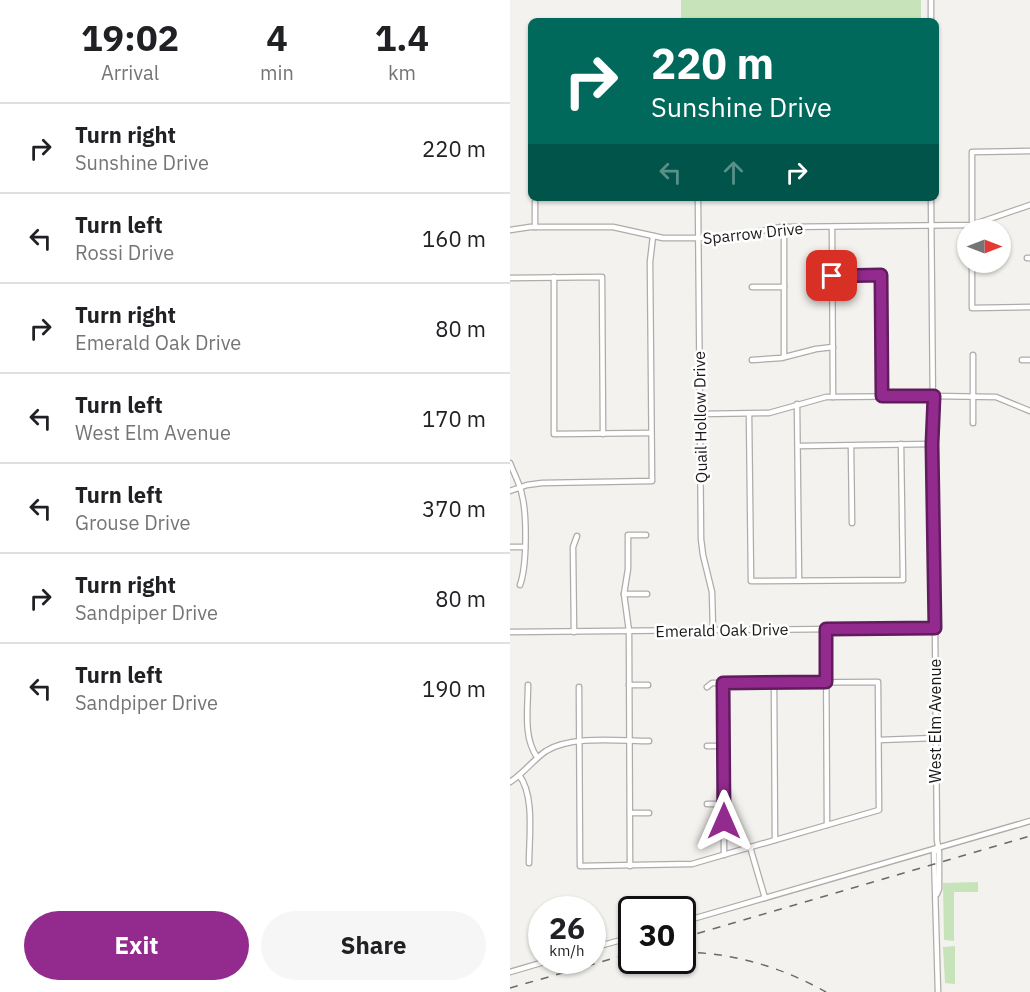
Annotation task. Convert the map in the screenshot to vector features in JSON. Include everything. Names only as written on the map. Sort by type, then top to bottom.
[{"type":"street","points":[[931,0],[931,18]]},
{"type":"street","points":[[972,219],[972,152],[1030,152]]},
{"type":"street","name":"Quail Hollow Drive","points":[[698,201],[702,546],[712,592],[713,630]]},
{"type":"street","name":"West Elm Avenue","points":[[931,201],[937,848],[934,853],[937,863],[938,992]]},
{"type":"street","points":[[535,202],[535,227]]},
{"type":"street","name":"Sparrow Drive","points":[[993,219],[1030,205]]},
{"type":"street","points":[[832,226],[833,397]]},
{"type":"street","name":"Sparrow Drive","points":[[510,230],[535,227],[612,227],[653,236],[699,239],[737,237],[784,227],[957,226]]},
{"type":"street","points":[[784,227],[784,357]]},
{"type":"street","points":[[510,491],[542,483],[652,481],[650,262],[653,236]]},
{"type":"street","points":[[972,273],[972,308],[1030,307]]},
{"type":"street","points":[[832,276],[881,275],[882,396]]},
{"type":"street","points":[[554,277],[555,434],[651,433]]},
{"type":"street","points":[[510,278],[602,277],[603,434]]},
{"type":"street","points":[[752,287],[784,287]]},
{"type":"street","points":[[752,360],[784,357],[833,347]]},
{"type":"street","points":[[973,355],[973,423]]},
{"type":"street","points":[[1022,360],[1030,360]]},
{"type":"street","points":[[700,414],[769,413],[817,398],[882,396],[996,397],[1030,411]]},
{"type":"street","points":[[797,404],[799,580]]},
{"type":"street","points":[[749,414],[751,581],[903,579],[901,444]]},
{"type":"street","points":[[798,446],[932,444]]},
{"type":"street","points":[[851,446],[852,523]]},
{"type":"street","points":[[510,463],[524,504],[525,573],[520,585]]},
{"type":"street","points":[[630,866],[629,631],[624,594],[628,569],[628,535],[646,535]]},
{"type":"street","points":[[574,632],[573,547],[577,536]]},
{"type":"street","points":[[510,547],[525,547]]},
{"type":"street","points":[[624,594],[647,594]]},
{"type":"street","name":"Emerald Oak Drive","points":[[510,632],[935,628]]},
{"type":"street","points":[[826,629],[827,825]]},
{"type":"street","points":[[774,682],[775,840]]},
{"type":"street","points":[[579,687],[580,867],[686,865],[879,810],[878,682],[712,683],[707,687]]},
{"type":"street","points":[[723,683],[724,855]]},
{"type":"street","points":[[528,685],[529,740],[537,758]]},
{"type":"street","points":[[629,685],[648,685]]},
{"type":"street","points":[[879,740],[935,738]]},
{"type":"street","points":[[510,782],[537,758],[558,745],[579,742],[649,741]]},
{"type":"street","points":[[707,746],[724,746]]},
{"type":"street","points":[[519,776],[525,785],[528,797],[529,862]]},
{"type":"street","points":[[707,804],[724,804]]},
{"type":"street","points":[[630,813],[649,813]]},
{"type":"street","points":[[696,918],[1030,821]]},
{"type":"street","points":[[750,847],[765,898]]},
{"type":"street","points":[[510,972],[528,967]]},
{"type":"green space","points":[[681,0],[921,0],[921,18],[681,18]]},
{"type":"green space","points":[[978,882],[978,892],[954,892],[954,941],[944,940],[943,883]]},
{"type":"green space","points":[[955,946],[955,984],[945,983],[943,947]]},
{"type":"railway","points":[[696,934],[1030,836]]},
{"type":"railway","points":[[696,953],[721,955],[757,963],[792,975],[826,992]]},
{"type":"railway","points":[[510,988],[618,957]]},
{"type":"route","points":[[724,821],[723,683],[826,682],[826,629],[935,628],[932,444],[934,396],[882,396],[881,275],[832,276]]}]
